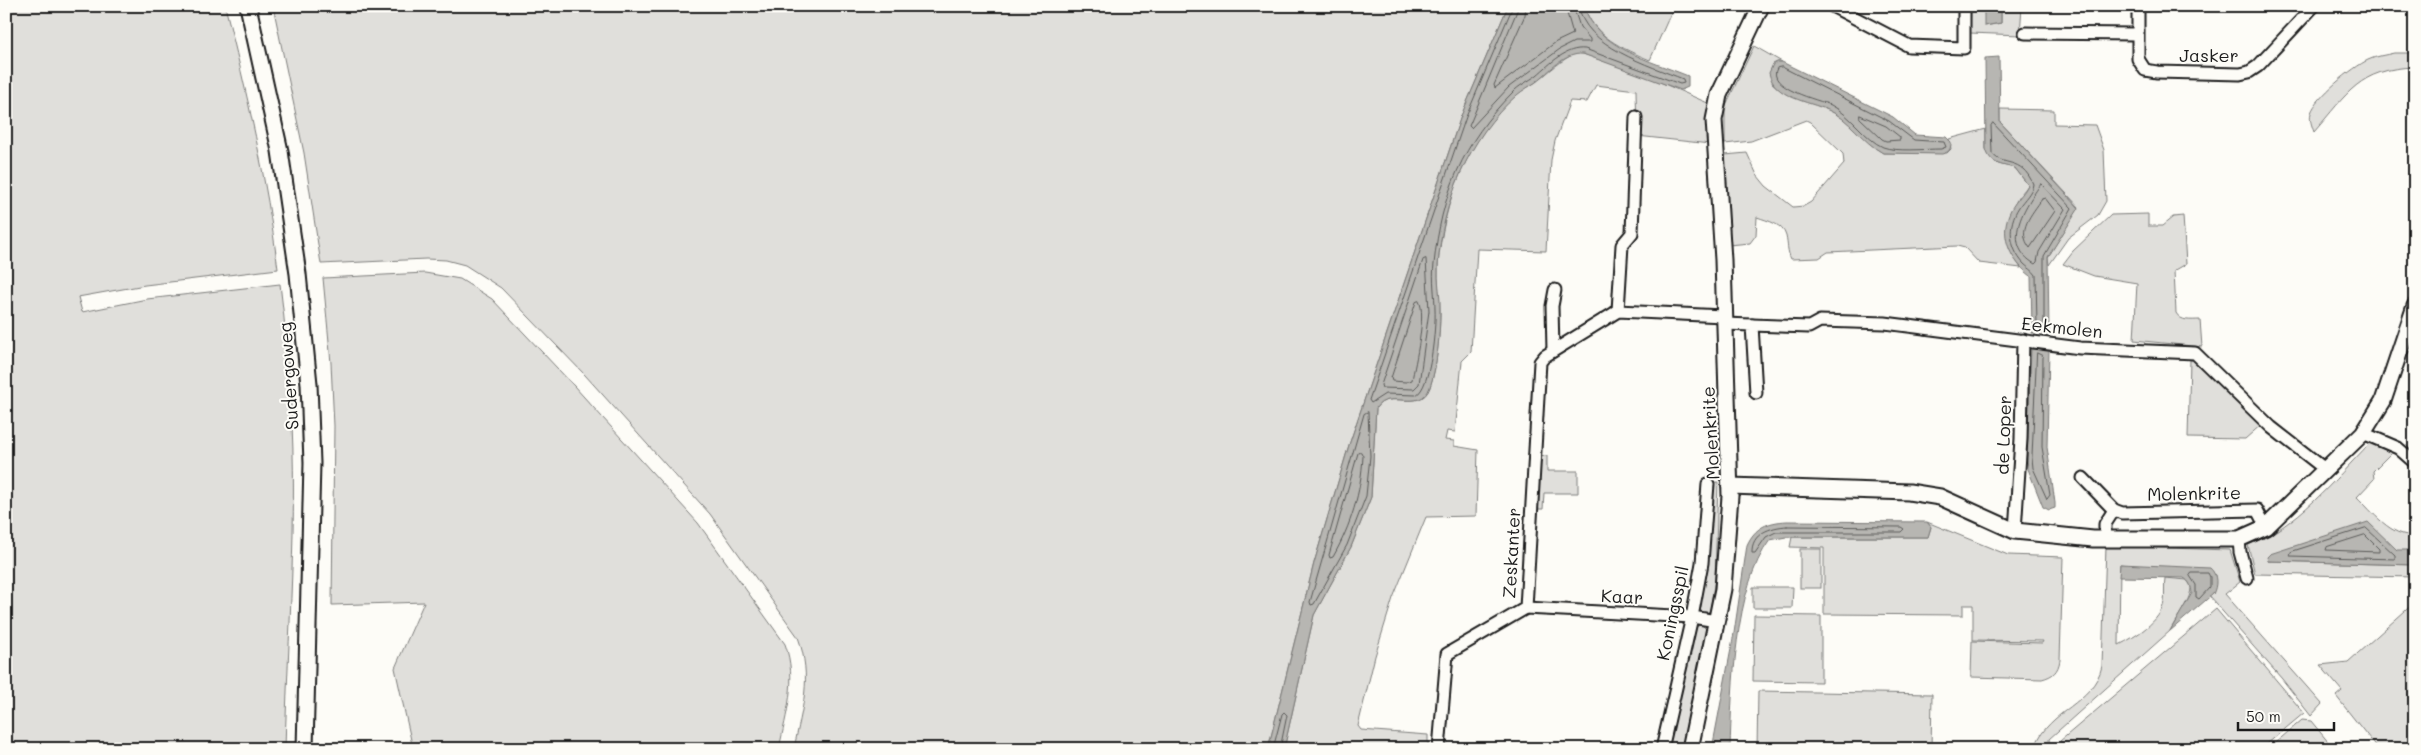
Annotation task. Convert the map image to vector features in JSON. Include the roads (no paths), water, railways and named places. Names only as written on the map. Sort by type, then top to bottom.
[{"type":"street","name":"Sudergoweg","points":[[248,6],[280,151],[298,274],[309,384],[312,463],[304,749]]},
{"type":"street","name":"Molenkrite","points":[[1761,6],[1719,95],[1714,120],[1722,260],[1730,486],[1909,492],[1940,497],[2015,531],[2093,539],[2239,539],[2266,527],[2363,433],[2383,401],[2415,306]]},
{"type":"street","points":[[1832,6],[1909,46],[1964,48],[1964,6]]},
{"type":"street","name":"Jasker","points":[[2138,6],[2138,59],[2144,70],[2157,72],[2249,72],[2258,66],[2314,6]]},
{"type":"street","points":[[2025,33],[2137,34]]},
{"type":"street","points":[[1636,116],[1632,233],[1622,245],[1618,311],[1723,320]]},
{"type":"street","points":[[1553,351],[1552,306],[1555,290]]},
{"type":"street","name":"Zeskanter","points":[[1439,749],[1448,654],[1526,608],[1538,370],[1540,362],[1553,351],[1618,311]]},
{"type":"street","name":"Eekmolen","points":[[1723,320],[1752,325],[1809,326],[1820,321],[1885,323],[2080,348],[2195,353],[2271,427],[2326,470]]},
{"type":"street","points":[[1752,325],[1756,392]]},
{"type":"street","name":"de Loper","points":[[2015,531],[2021,439],[2023,340]]},
{"type":"street","points":[[2363,433],[2398,448],[2415,463]]},
{"type":"street","points":[[2083,478],[2114,510],[2105,524],[2105,538]]},
{"type":"street","name":"Koningsspil","points":[[1662,749],[1692,617],[1702,563],[1708,484]]},
{"type":"street","points":[[1690,749],[1723,589],[1730,486]]},
{"type":"street","name":"Molenkrite","points":[[2114,510],[2122,513],[2257,510],[2266,527]]},
{"type":"street","points":[[2239,539],[2240,552],[2247,578]]},
{"type":"street","name":"Kaar","points":[[1526,608],[1692,617],[1717,621]]},
{"type":"water","points":[[1508,6],[1584,6],[1590,20],[1600,33],[1627,51],[1688,76],[1688,87],[1681,90],[1583,54],[1576,54],[1563,60],[1517,95],[1500,112],[1472,151],[1461,173],[1445,219],[1438,266],[1439,330],[1436,360],[1430,387],[1426,395],[1419,399],[1388,400],[1381,402],[1376,408],[1371,497],[1351,547],[1314,615],[1284,749],[1268,749],[1314,563],[1349,445],[1461,116]]},
{"type":"water","points":[[1984,6],[2001,6],[2001,23],[1984,26]]},
{"type":"water","points":[[1999,57],[2000,122],[2079,208],[2048,257],[2049,333],[2032,333],[2031,276],[2013,257],[2007,240],[2006,223],[2009,214],[2028,185],[2015,168],[1993,161],[1986,149],[1985,58]]},
{"type":"water","points":[[1782,62],[1893,117],[1915,135],[1946,137],[1951,142],[1950,149],[1942,154],[1883,153],[1836,114],[1793,98],[1778,88],[1772,81],[1769,73],[1773,64]]},
{"type":"water","points":[[2031,348],[2049,348],[2047,447],[2055,508],[2049,510],[2043,507],[2028,469]]},
{"type":"water","points":[[1787,521],[1927,522],[1931,527],[1928,537],[1786,537],[1770,540],[1758,560],[1742,612],[1734,670],[1730,749],[1712,749],[1734,633],[1747,545],[1758,530],[1768,524]]},
{"type":"water","points":[[2368,522],[2397,550],[2415,550],[2415,565],[2268,561],[2267,557],[2270,554]]},
{"type":"water","points":[[2120,564],[2210,568],[2216,577],[2215,588],[2213,594],[2170,631],[2192,593],[2189,583],[2184,578],[2119,577]]}]
